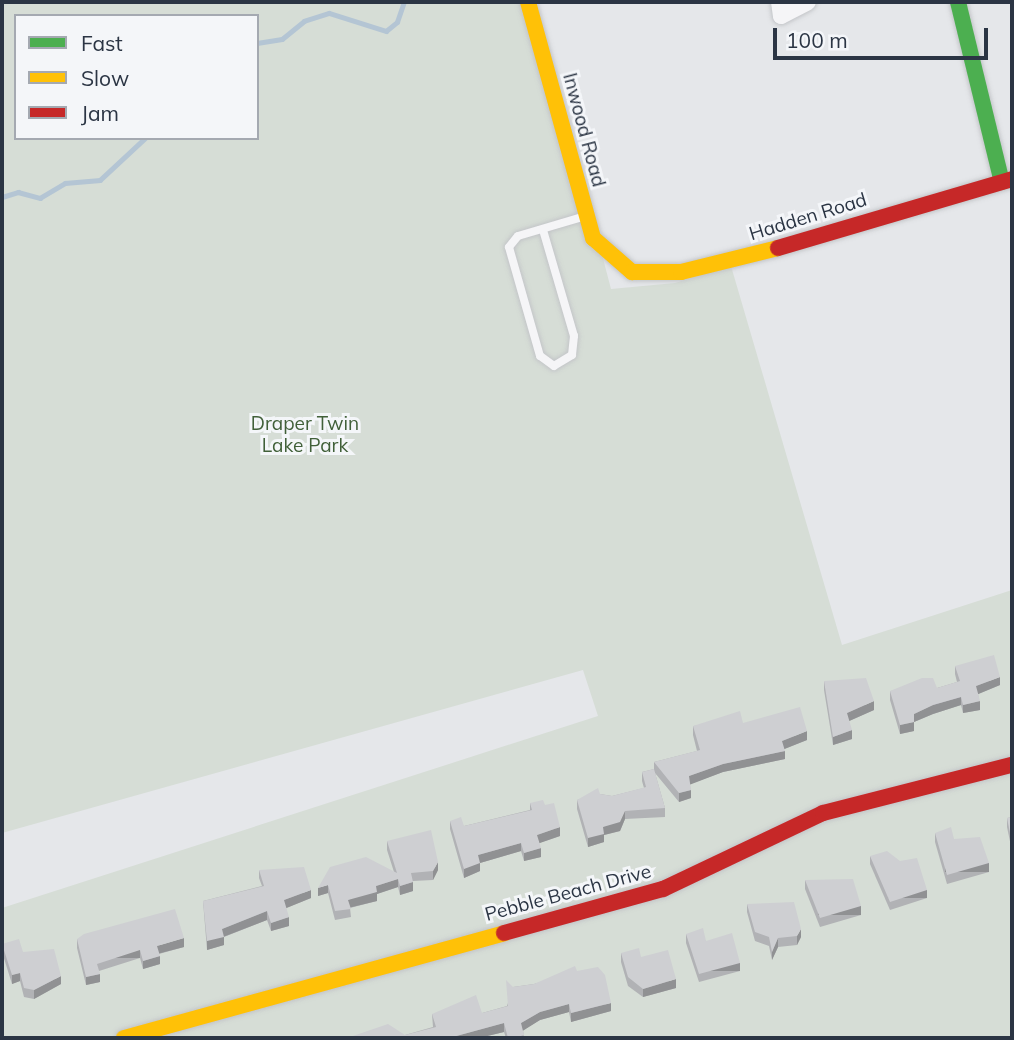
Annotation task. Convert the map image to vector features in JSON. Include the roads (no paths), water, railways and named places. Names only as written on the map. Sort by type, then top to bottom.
[{"type":"street","name":"Inwood Road","points":[[528,2],[593,238],[615,261]]},
{"type":"street","points":[[779,2],[782,16],[808,2]]},
{"type":"street","points":[[958,2],[1007,181]]},
{"type":"street","name":"Hadden Road","points":[[615,261],[632,272],[681,272],[1007,181]]},
{"type":"street","name":"Pebble Beach Drive","points":[[124,1038],[179,1032],[663,889],[823,813],[1012,765]]},
{"type":"lane","points":[[543,230],[574,336],[572,355],[554,366],[540,356],[509,247],[518,236],[586,216]]},
{"type":"waterway","points":[[259,43],[282,39],[304,21],[329,13],[386,31],[397,22],[404,2]]},
{"type":"waterway","points":[[2,197],[18,192],[40,198],[65,183],[100,180],[143,140]]},
{"type":"park label","name":"Draper Twin Lake Park","points":[[305,435]]}]
